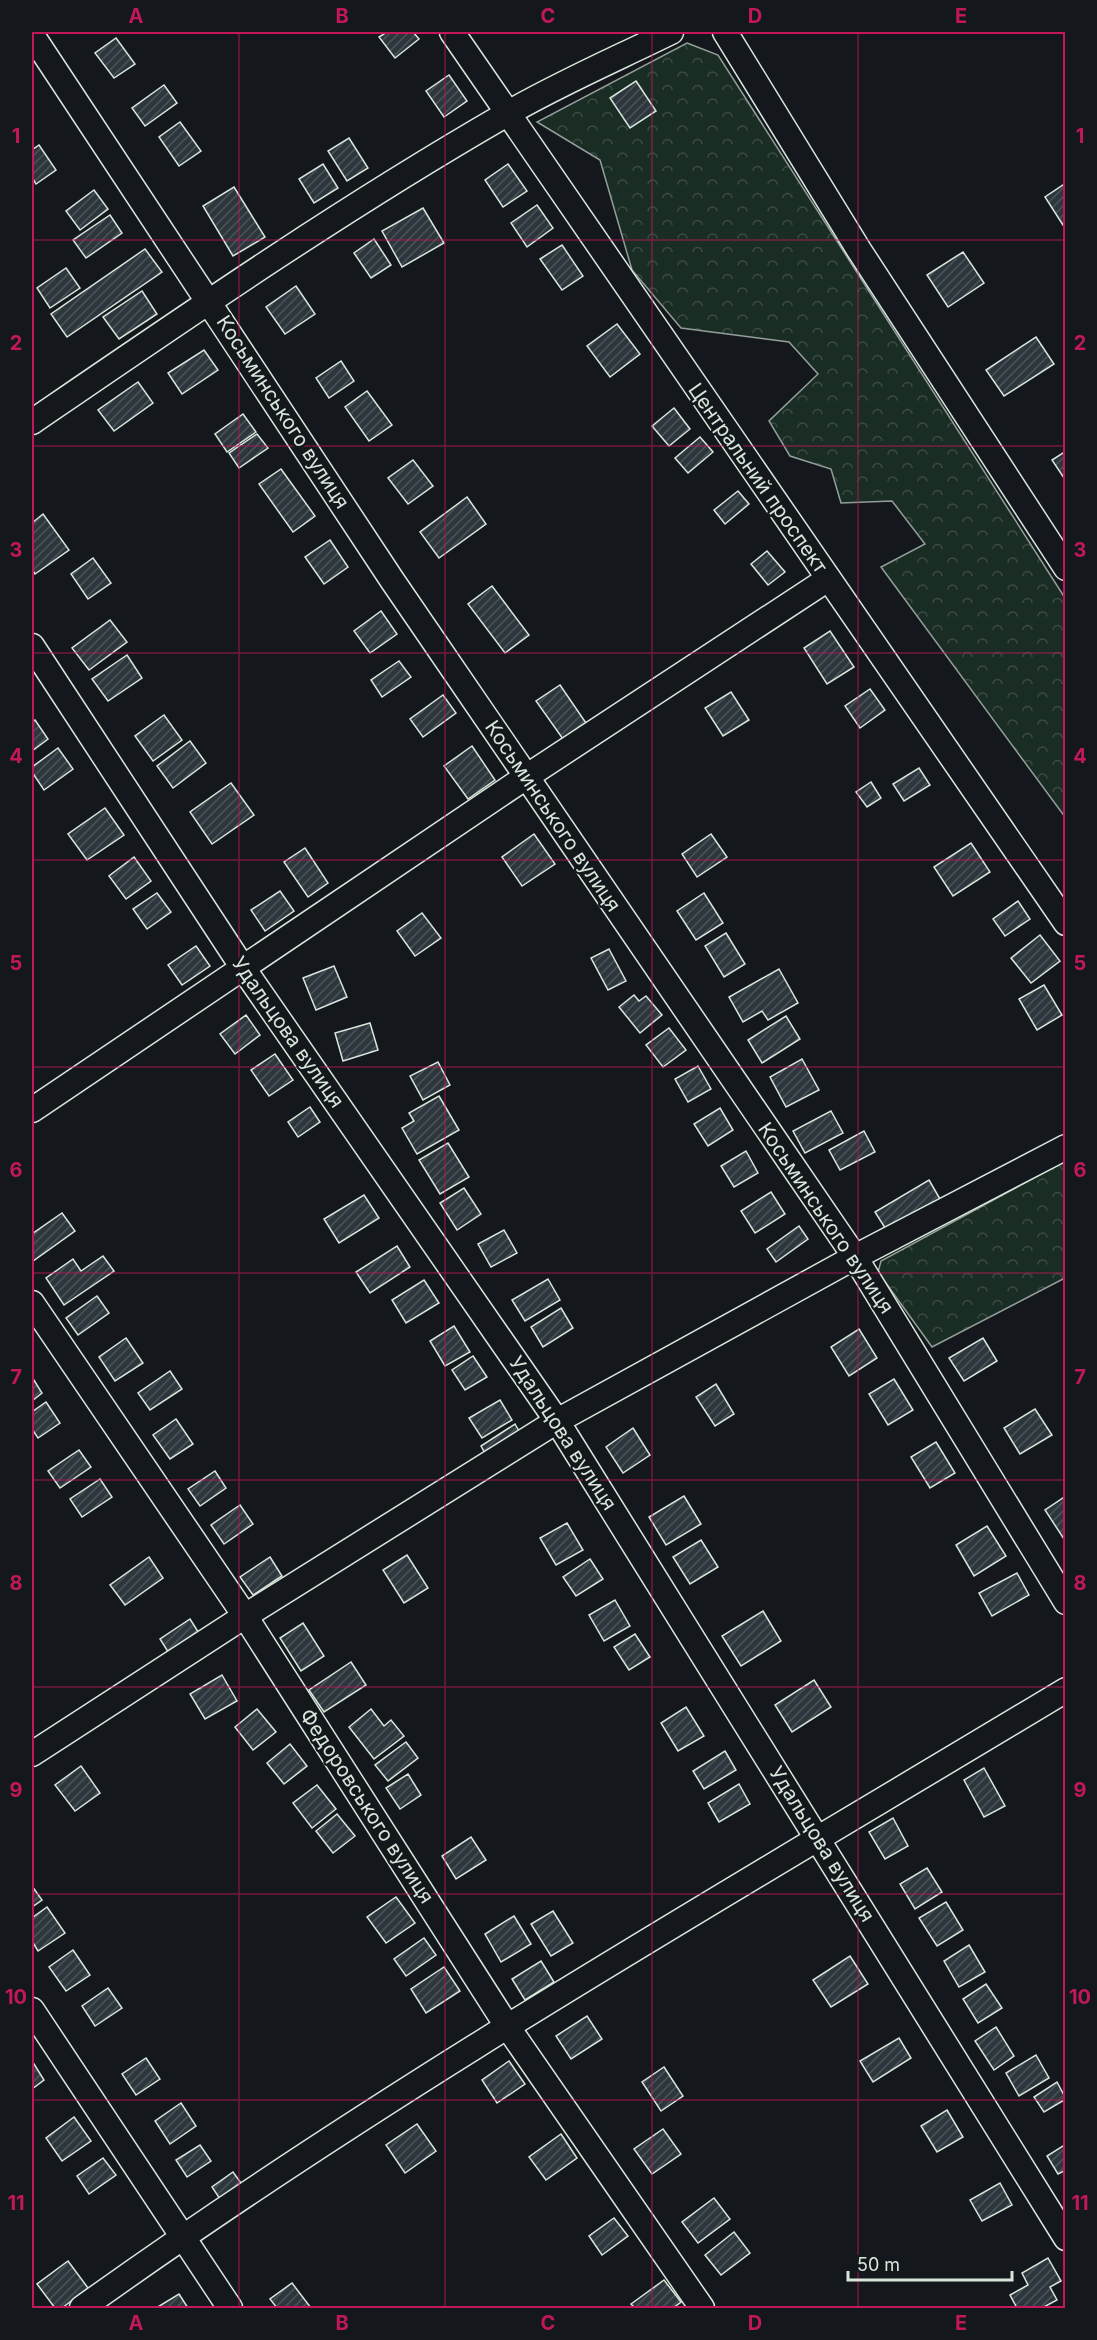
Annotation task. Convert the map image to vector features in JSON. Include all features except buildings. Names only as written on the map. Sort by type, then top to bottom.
[{"type":"street","name":"Центральний проспект","points":[[452,32],[1065,923]]},
{"type":"street","points":[[32,422],[209,300],[507,114],[671,32]]},
{"type":"street","points":[[725,32],[859,250],[1065,568]]},
{"type":"street","name":"Косьминського вулиця","points":[[32,35],[392,580],[855,1257],[1065,1602]]},
{"type":"street","points":[[32,1110],[526,777],[828,579]]},
{"type":"street","name":"Удальцова вулиця","points":[[32,646],[243,968],[557,1421],[819,1838],[1065,2238]]},
{"type":"street","points":[[32,1754],[245,1616],[557,1421],[855,1257],[1065,1147]]},
{"type":"street","name":"Федоровського вулиця","points":[[32,1303],[245,1616],[507,2026],[702,2308]]},
{"type":"street","points":[[82,2308],[182,2236],[507,2026],[1065,1690]]},
{"type":"street","points":[[32,2010],[230,2308]]},
{"type":"green space","points":[[687,43],[718,55],[1065,598],[1065,817],[881,567],[925,544],[892,501],[841,503],[831,469],[790,456],[769,421],[818,374],[789,342],[681,328],[632,270],[600,160],[537,122]]},
{"type":"green space","points":[[1065,1161],[1065,1278],[932,1347],[878,1272],[881,1261]]}]
